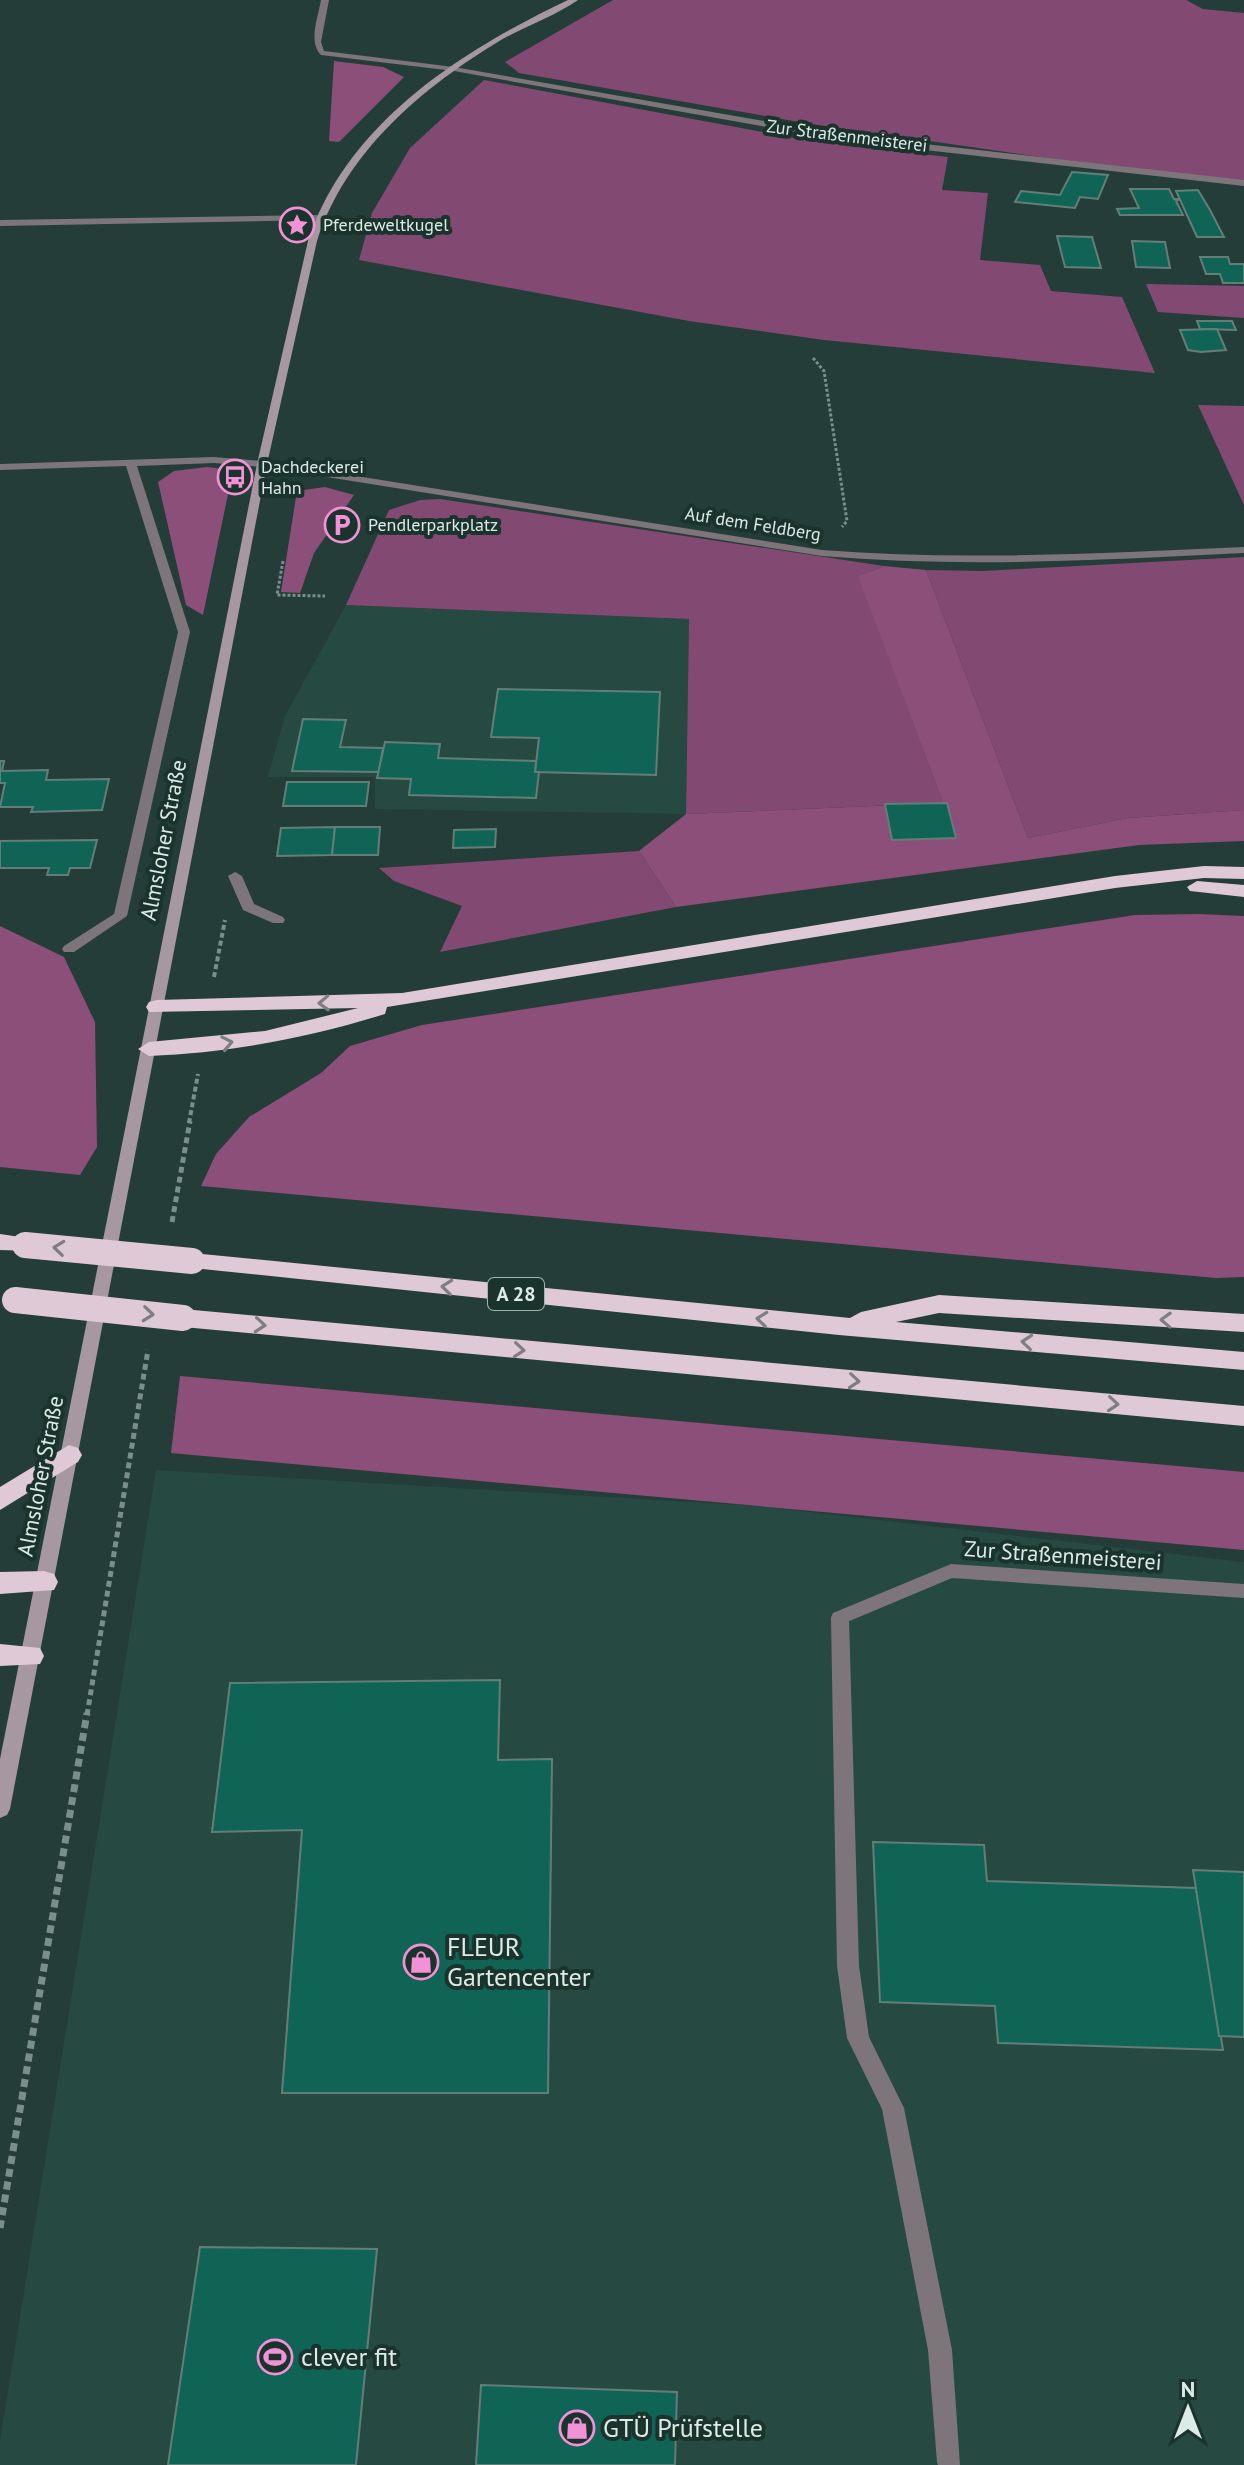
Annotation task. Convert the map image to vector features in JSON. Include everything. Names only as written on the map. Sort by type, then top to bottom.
[{"type":"highway","points":[[157,1007],[402,1000],[1115,882],[1204,872],[1244,873]]},
{"type":"highway","points":[[1115,882],[1244,891]]},
{"type":"highway","points":[[149,1049],[202,1048],[344,1020],[402,1000]]},
{"type":"highway","name":"A 28","points":[[12,1244],[839,1326],[1244,1361]]},
{"type":"highway","points":[[7,1299],[1244,1416]]},
{"type":"highway","points":[[839,1326],[939,1304],[1244,1323]]},
{"type":"highway","points":[[0,1500],[69,1455]]},
{"type":"highway","points":[[0,1583],[44,1582]]},
{"type":"highway","points":[[0,1655],[30,1656]]},
{"type":"street","name":"Zur Straßenmeisterei","points":[[325,0],[317,42],[321,53],[454,69],[738,122],[845,138],[1244,183]]},
{"type":"street","name":"Almsloher Straße","points":[[0,1809],[119,1185],[149,1049],[262,464],[304,271],[321,217],[346,174],[379,133],[454,69],[574,0]]},
{"type":"street","points":[[0,223],[321,217]]},
{"type":"street","name":"Auf dem Feldberg","points":[[0,467],[214,460],[262,464],[822,553],[959,562],[1244,550]]},
{"type":"street","points":[[69,949],[120,916],[184,632],[130,462]]},
{"type":"street","points":[[235,876],[248,907],[278,920]]},
{"type":"street","name":"Zur Straßenmeisterei","points":[[949,2462],[940,2350],[893,2108],[858,2038],[848,1966],[840,1618],[951,1571],[1244,1591]]},
{"type":"path","points":[[813,358],[824,371],[847,521],[822,553]]},
{"type":"path","points":[[283,561],[277,595],[325,596]]},
{"type":"path","points":[[209,1007],[222,935]]},
{"type":"path","points":[[170,1230],[202,1048]]},
{"type":"path","points":[[0,2228],[151,1336]]},
{"type":"shaded area","points":[[613,0],[1186,0],[1203,9],[1244,13],[1244,181],[1040,157],[805,123],[519,73],[505,62]]},
{"type":"shaded area","points":[[334,61],[383,67],[404,77],[339,142],[329,141]]},
{"type":"shaded area","points":[[484,80],[811,141],[948,157],[942,190],[988,193],[980,260],[1040,265],[1051,291],[1122,297],[1155,373],[824,340],[689,321],[359,260],[372,213],[410,148]]},
{"type":"shaded area","points":[[1146,284],[1244,286],[1244,318],[1158,312]]},
{"type":"shaded area","points":[[1198,405],[1244,406],[1244,505]]},
{"type":"shaded area","points":[[207,467],[233,470],[203,615],[186,605],[158,482],[174,471]]},
{"type":"shaded area","points":[[325,487],[354,495],[314,553],[300,593],[281,592],[296,497],[304,490]]},
{"type":"shaded area","points":[[440,499],[884,566],[859,576],[943,803],[686,814],[689,619],[346,605],[389,510],[420,500]]},
{"type":"shaded area","points":[[1244,557],[1244,810],[1128,818],[1028,838],[926,570],[983,571]]},
{"type":"shaded area","points":[[884,566],[926,570],[1028,838],[1128,818],[1244,810],[1244,841],[1139,845],[676,907],[639,851],[686,814],[943,803],[858,576]]},
{"type":"shaded area","points":[[346,605],[689,619],[686,814],[375,809],[375,777],[268,777],[285,716]]},
{"type":"shaded area","points":[[639,851],[676,907],[440,952],[462,906],[394,881],[379,868]]},
{"type":"shaded area","points":[[1135,915],[1244,916],[1244,1277],[1216,1278],[201,1186],[216,1154],[249,1117],[321,1073],[350,1046],[422,1025]]},
{"type":"shaded area","points":[[0,926],[64,957],[95,1022],[97,1147],[80,1175],[0,1167]]},
{"type":"shaded area","points":[[180,1376],[1244,1472],[1244,1550],[171,1453]]},
{"type":"shaded area","points":[[156,1470],[758,1506],[1244,1562],[1244,2465],[0,2465],[0,2441]]},
{"type":"building","points":[[1072,172],[1108,175],[1098,199],[1080,197],[1075,208],[1015,202],[1021,191],[1060,195]]},
{"type":"building","points":[[1130,189],[1169,189],[1174,199],[1180,199],[1176,201],[1183,215],[1120,215],[1117,209],[1139,208]]},
{"type":"building","points":[[1198,190],[1224,237],[1197,237],[1176,191]]},
{"type":"building","points":[[1057,236],[1092,237],[1101,268],[1065,267]]},
{"type":"building","points":[[1132,241],[1165,242],[1170,268],[1136,267]]},
{"type":"building","points":[[1200,257],[1228,257],[1230,264],[1244,264],[1244,283],[1223,283],[1220,274],[1206,274]]},
{"type":"building","points":[[1197,321],[1232,321],[1236,330],[1200,329]]},
{"type":"building","points":[[1217,329],[1226,350],[1188,350],[1180,330]]},
{"type":"building","points":[[498,689],[660,692],[656,775],[535,772],[539,738],[491,737]]},
{"type":"building","points":[[303,719],[346,720],[340,747],[383,748],[379,772],[292,771]]},
{"type":"building","points":[[385,742],[440,744],[438,758],[536,761],[535,772],[539,772],[536,798],[409,795],[411,779],[377,778]]},
{"type":"building","points":[[0,761],[4,761],[2,771],[48,770],[46,780],[109,779],[102,810],[31,812],[33,807],[0,807],[5,783],[0,783]]},
{"type":"building","points":[[287,782],[369,782],[366,806],[283,806]]},
{"type":"building","points":[[947,803],[956,838],[892,840],[885,804]]},
{"type":"building","points":[[335,827],[332,855],[277,856],[281,828]]},
{"type":"building","points":[[335,827],[380,827],[378,855],[332,855]]},
{"type":"building","points":[[496,829],[495,847],[453,848],[454,830]]},
{"type":"building","points":[[97,840],[90,868],[70,868],[68,875],[47,875],[49,868],[0,868],[0,841]]},
{"type":"building","name":"FLEUR Gartencenter","points":[[500,1680],[498,1760],[552,1759],[548,2093],[282,2093],[302,1830],[212,1832],[230,1683]]},
{"type":"building","points":[[873,1842],[984,1845],[987,1881],[1196,1888],[1223,2050],[998,2043],[995,2006],[880,2002]]},
{"type":"building","points":[[1193,1870],[1244,1872],[1244,2037],[1219,2036]]},
{"type":"building","name":"clever fit","points":[[200,2247],[377,2249],[356,2465],[168,2465]]},
{"type":"building","name":"GTÜ Prüfstelle","points":[[481,2385],[677,2392],[675,2465],[476,2465]]},
{"type":"place","name":"Pferdeweltkugel","points":[[297,225]]},
{"type":"place","name":"Dachdeckerei Hahn","points":[[235,477]]},
{"type":"place","name":"Pendlerparkplatz","points":[[342,525]]},
{"type":"place","name":"FLEUR Gartencenter","points":[[421,1962]]},
{"type":"place","name":"clever fit","points":[[275,2357]]},
{"type":"place","name":"GTÜ Prüfstelle","points":[[577,2428]]}]
